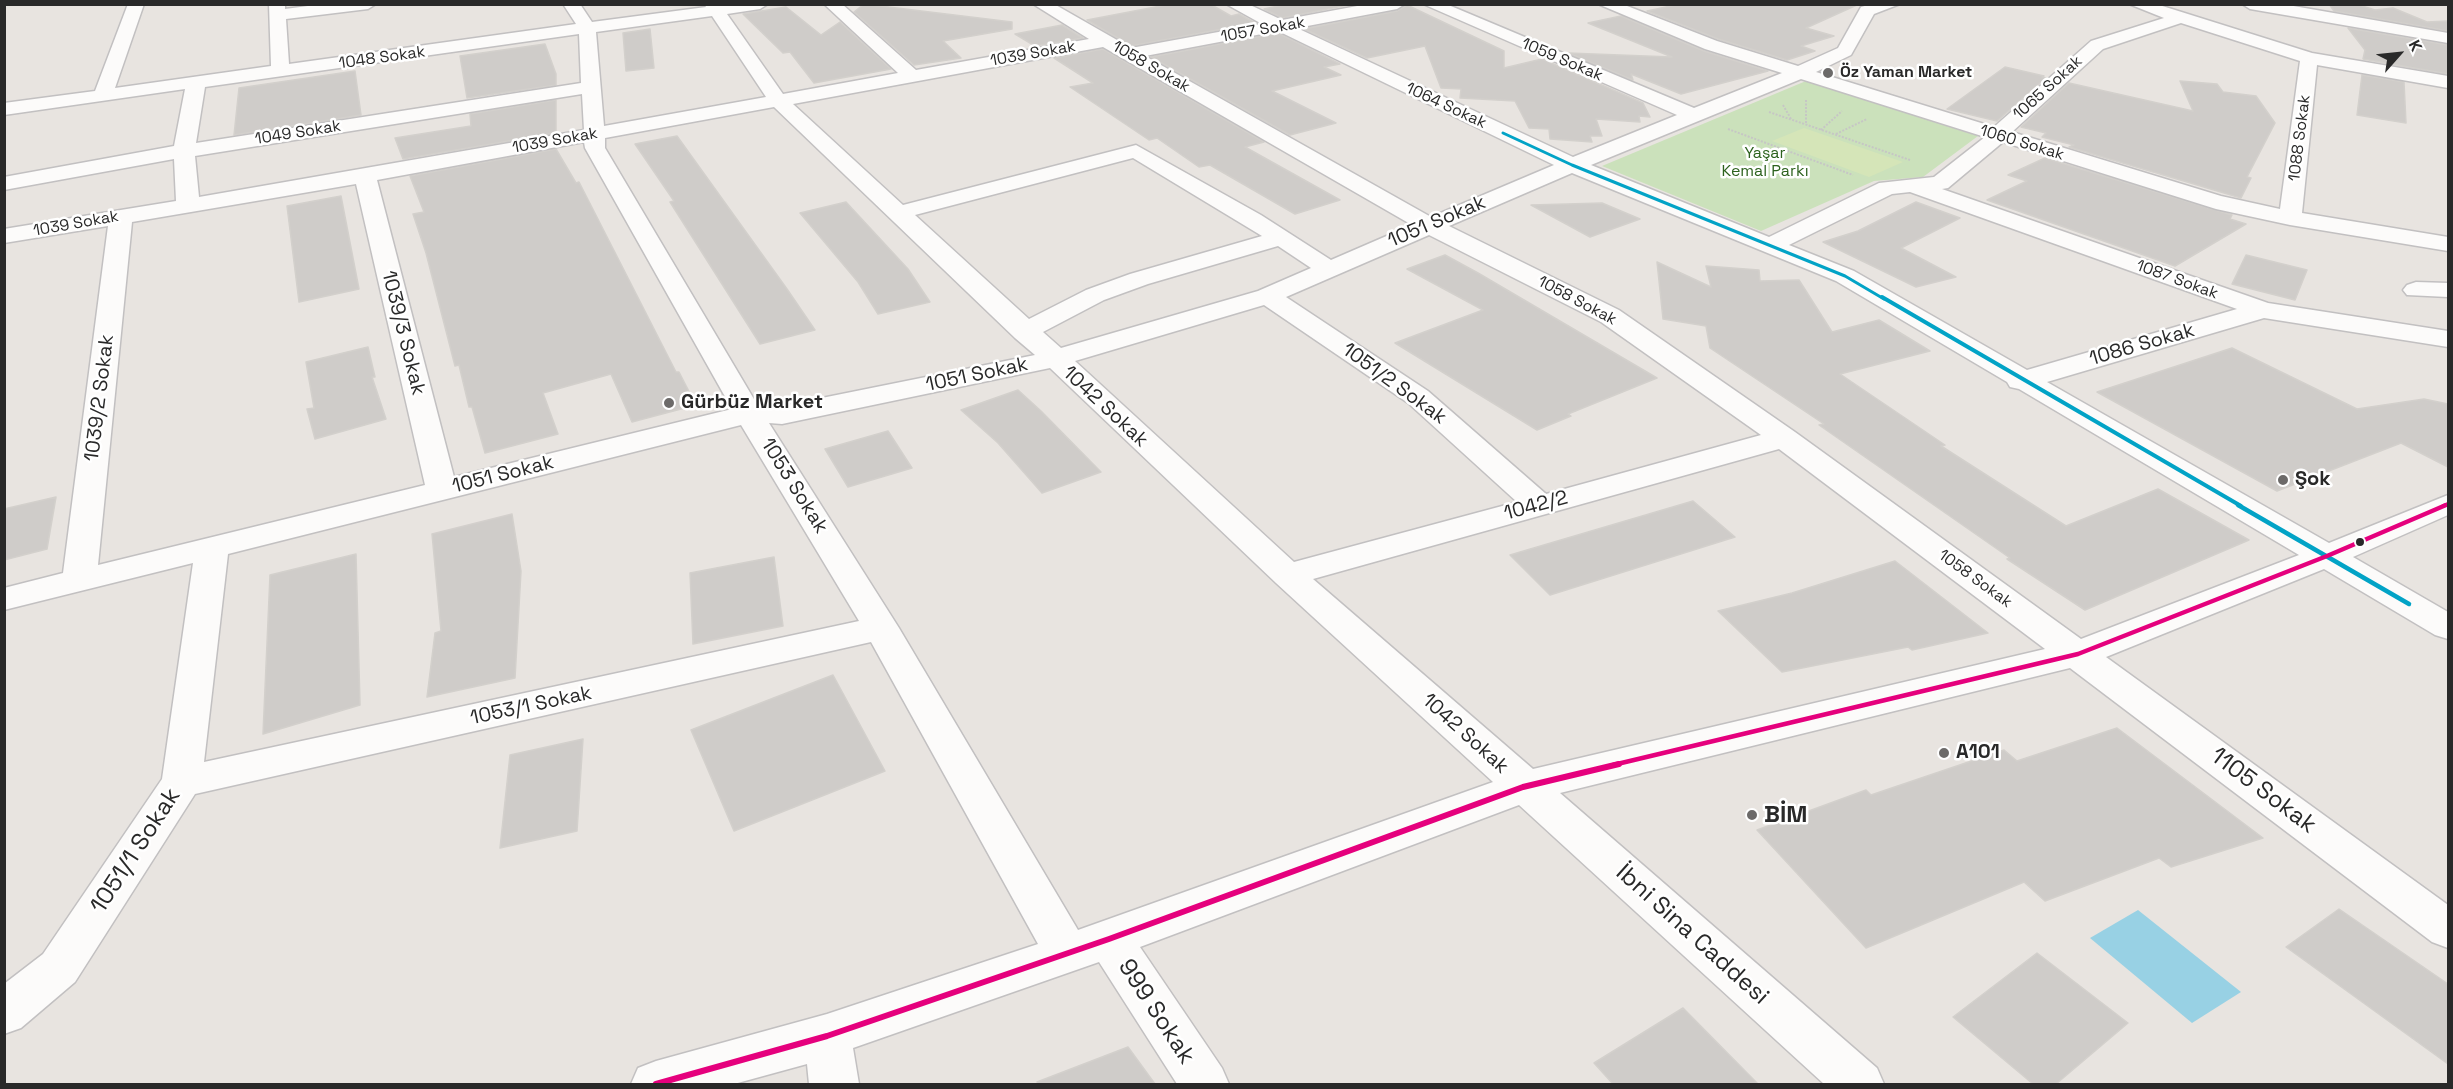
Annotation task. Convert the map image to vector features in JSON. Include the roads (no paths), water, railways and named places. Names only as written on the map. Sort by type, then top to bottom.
[{"type":"street","points":[[103,96],[136,4]]},
{"type":"street","points":[[280,72],[277,10],[368,4]]},
{"type":"street","name":"1048 Sokak","points":[[4,109],[280,72],[579,16],[760,4]]},
{"type":"street","points":[[832,4],[911,75]]},
{"type":"street","name":"1058 Sokak","points":[[1041,4],[1428,225],[1610,316],[1784,438],[2078,654]]},
{"type":"street","name":"1064 Sokak","points":[[1234,4],[1572,165],[1845,276],[2020,381],[2448,627]]},
{"type":"street","name":"1057 Sokak","points":[[1128,54],[1397,4]]},
{"type":"street","name":"1059 Sokak","points":[[1431,4],[1693,115]]},
{"type":"street","name":"1060 Sokak","points":[[1606,4],[1711,45],[2216,202],[2290,218],[2448,244]]},
{"type":"street","points":[[2137,4],[2177,19],[2309,58],[2448,82]]},
{"type":"street","points":[[2250,4],[2448,38]]},
{"type":"street","name":"1051 Sokak","points":[[4,599],[749,414],[782,415],[1054,359],[1267,296],[1428,225],[1799,73],[1845,51],[1867,11],[1875,6]]},
{"type":"street","name":"1042 Sokak","points":[[716,8],[777,99],[1024,332],[1523,787]]},
{"type":"street","name":"1053 Sokak","points":[[579,16],[592,87],[596,148],[749,414],[881,628],[1088,946]]},
{"type":"street","name":"1065 Sokak","points":[[1768,246],[1916,175],[1940,183],[1998,136],[2097,45],[2177,19]]},
{"type":"street","name":"1039 Sokak","points":[[4,236],[365,176],[777,99],[1106,41]]},
{"type":"street","name":"1088 Sokak","points":[[2290,218],[2309,58]]},
{"type":"street","points":[[188,205],[184,151],[196,82]]},
{"type":"street","name":"1049 Sokak","points":[[4,184],[184,151],[592,87]]},
{"type":"street","points":[[898,213],[1136,151],[1329,268]]},
{"type":"street","name":"1087 Sokak","points":[[1916,175],[2263,310],[2448,339]]},
{"type":"street","name":"1039/3 Sokak","points":[[365,176],[442,490]]},
{"type":"street","name":"1039/2 Sokak","points":[[79,580],[121,216]]},
{"type":"street","points":[[1024,332],[1106,291],[1281,238]]},
{"type":"street","points":[[2416,290],[2448,290]]},
{"type":"street","name":"1051/2 Sokak","points":[[1267,296],[1418,397],[1540,505]]},
{"type":"street","name":"1086 Sokak","points":[[2020,381],[2263,310]]},
{"type":"street","name":"1042/2","points":[[1288,575],[1784,438]]},
{"type":"street","points":[[656,1084],[827,1036],[1088,946],[1523,787],[2078,654],[2327,556],[2448,504]]},
{"type":"street","name":"1051/1 Sokak","points":[[4,1012],[59,968],[182,782],[212,548]]},
{"type":"street","name":"1053/1 Sokak","points":[[182,782],[881,628]]},
{"type":"street","name":"1105 Sokak","points":[[2078,654],[2448,928]]},
{"type":"street","name":"İbni Sina Caddesi","points":[[1523,787],[1859,1084]]},
{"type":"street","name":"999 Sokak","points":[[1088,946],[1203,1084]]},
{"type":"street","points":[[827,1036],[834,1084]]},
{"type":"water","points":[[2138,910],[2241,992],[2192,1023],[2090,938]]},
{"type":"place","name":"Öz Yaman Market","points":[[1828,73]]},
{"type":"place","name":"Gürbüz Market","points":[[669,403]]},
{"type":"place","name":"Şok","points":[[2283,480]]},
{"type":"place","name":"A101","points":[[1944,753]]},
{"type":"place","name":"BİM","points":[[1752,815]]},
{"type":"park label","name":"Yaşar Kemal Parkı","points":[[1765,163]]}]
